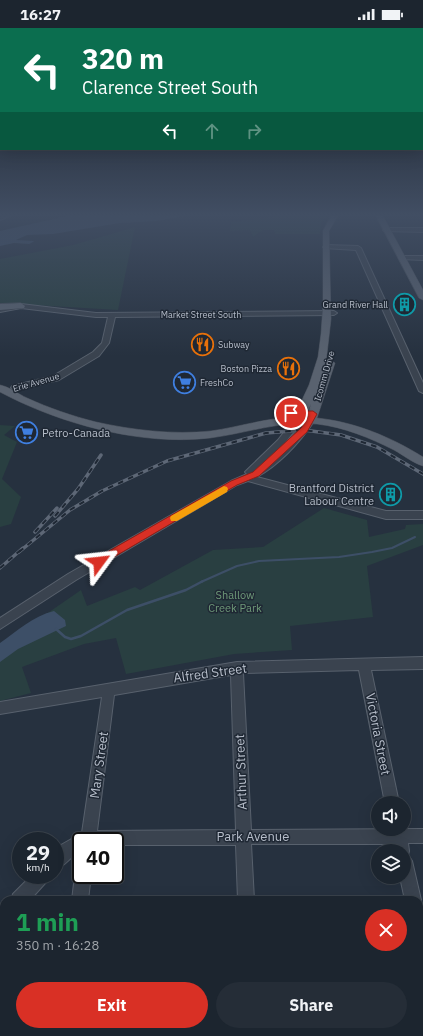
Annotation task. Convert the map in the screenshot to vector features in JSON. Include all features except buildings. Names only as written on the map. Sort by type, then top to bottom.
[{"type":"main road","name":"Icomm Drive","points":[[312,417],[331,358],[329,261]]},
{"type":"main road","points":[[403,261],[423,298]]},
{"type":"main road","points":[[0,307],[21,306]]},
{"type":"main road","name":"Icomm Drive","points":[[300,416],[319,370],[330,313]]},
{"type":"main road","points":[[0,379],[15,388],[61,408],[106,421],[147,428],[205,427],[273,414],[312,417],[355,428],[375,436],[418,458]]},
{"type":"main road","name":"Erie Avenue","points":[[1,390],[15,388]]},
{"type":"main road","points":[[1,390],[35,405],[69,417],[110,428],[157,435],[202,435],[300,416]]},
{"type":"street","points":[[364,261],[420,378],[423,391]]},
{"type":"street","name":"Market Street South","points":[[0,310],[21,306],[112,315],[330,313]]},
{"type":"street","name":"Market Street South","points":[[0,314],[24,311],[68,311]]},
{"type":"street","name":"Erie Avenue","points":[[15,388],[56,378],[96,354],[105,343],[112,315]]},
{"type":"street","points":[[247,477],[254,467],[281,442],[300,416]]},
{"type":"street","points":[[0,624],[72,577],[247,477],[256,474],[269,464],[304,430],[312,417]]},
{"type":"street","points":[[247,477],[386,515],[423,515]]},
{"type":"street","name":"Alfred Street","points":[[0,708],[237,668],[423,664]]},
{"type":"street","name":"Victoria Street","points":[[364,665],[391,796]]},
{"type":"street","name":"Arthur Street","points":[[237,668],[246,896]]},
{"type":"street","name":"Mary Street","points":[[86,832],[109,689]]},
{"type":"street","name":"Park Avenue","points":[[124,840],[371,833]]},
{"type":"street","name":"Park Avenue","points":[[411,834],[423,836]]},
{"type":"street","points":[[23,896],[34,884]]},
{"type":"street","points":[[80,896],[82,884]]},
{"type":"street","points":[[409,884],[411,896]]},
{"type":"green space","points":[[0,261],[128,261],[118,310],[0,303]]},
{"type":"green space","points":[[0,425],[15,426],[4,435],[17,442],[2,479],[21,497],[11,524],[0,527]]},
{"type":"green space","name":"Shallow Creek Park","points":[[324,508],[367,520],[369,537],[405,529],[406,525],[423,524],[423,545],[367,566],[373,617],[290,626],[292,650],[234,654],[126,674],[116,638],[84,644],[22,667],[31,693],[0,701],[0,646],[81,590],[87,606],[135,587],[140,590],[213,550],[263,547]]},
{"type":"water","points":[[54,611],[65,620],[66,626],[18,649],[0,662],[0,643],[32,620]]},
{"type":"waterway","points":[[202,582],[237,566],[259,561],[339,557],[372,552],[392,548],[415,537]]},
{"type":"waterway","points":[[56,629],[65,637],[71,639],[81,636],[127,610],[186,590],[202,582]]},
{"type":"railway","points":[[19,552],[70,510],[102,491],[167,461],[266,433],[304,430],[341,435],[377,447],[423,474]]},
{"type":"railway","points":[[55,516],[78,489],[101,455]]},
{"type":"railway","points":[[35,532],[57,508]]},
{"type":"railway","points":[[0,568],[23,548]]},
{"type":"slow traffic","points":[[174,518],[206,501],[224,489]]},
{"type":"place","name":"Grand River Hall","points":[[404,304]]},
{"type":"place","name":"Subway","points":[[202,344]]},
{"type":"place","name":"Boston Pizza","points":[[288,368]]},
{"type":"place","name":"FreshCo","points":[[185,382]]},
{"type":"place","name":"Petro-Canada","points":[[26,433]]},
{"type":"place","name":"Brantford District Labour Centre","points":[[390,494]]},
{"type":"route","points":[[99,562],[206,501],[234,483],[256,474],[269,464],[304,430],[313,414],[291,413]]}]
